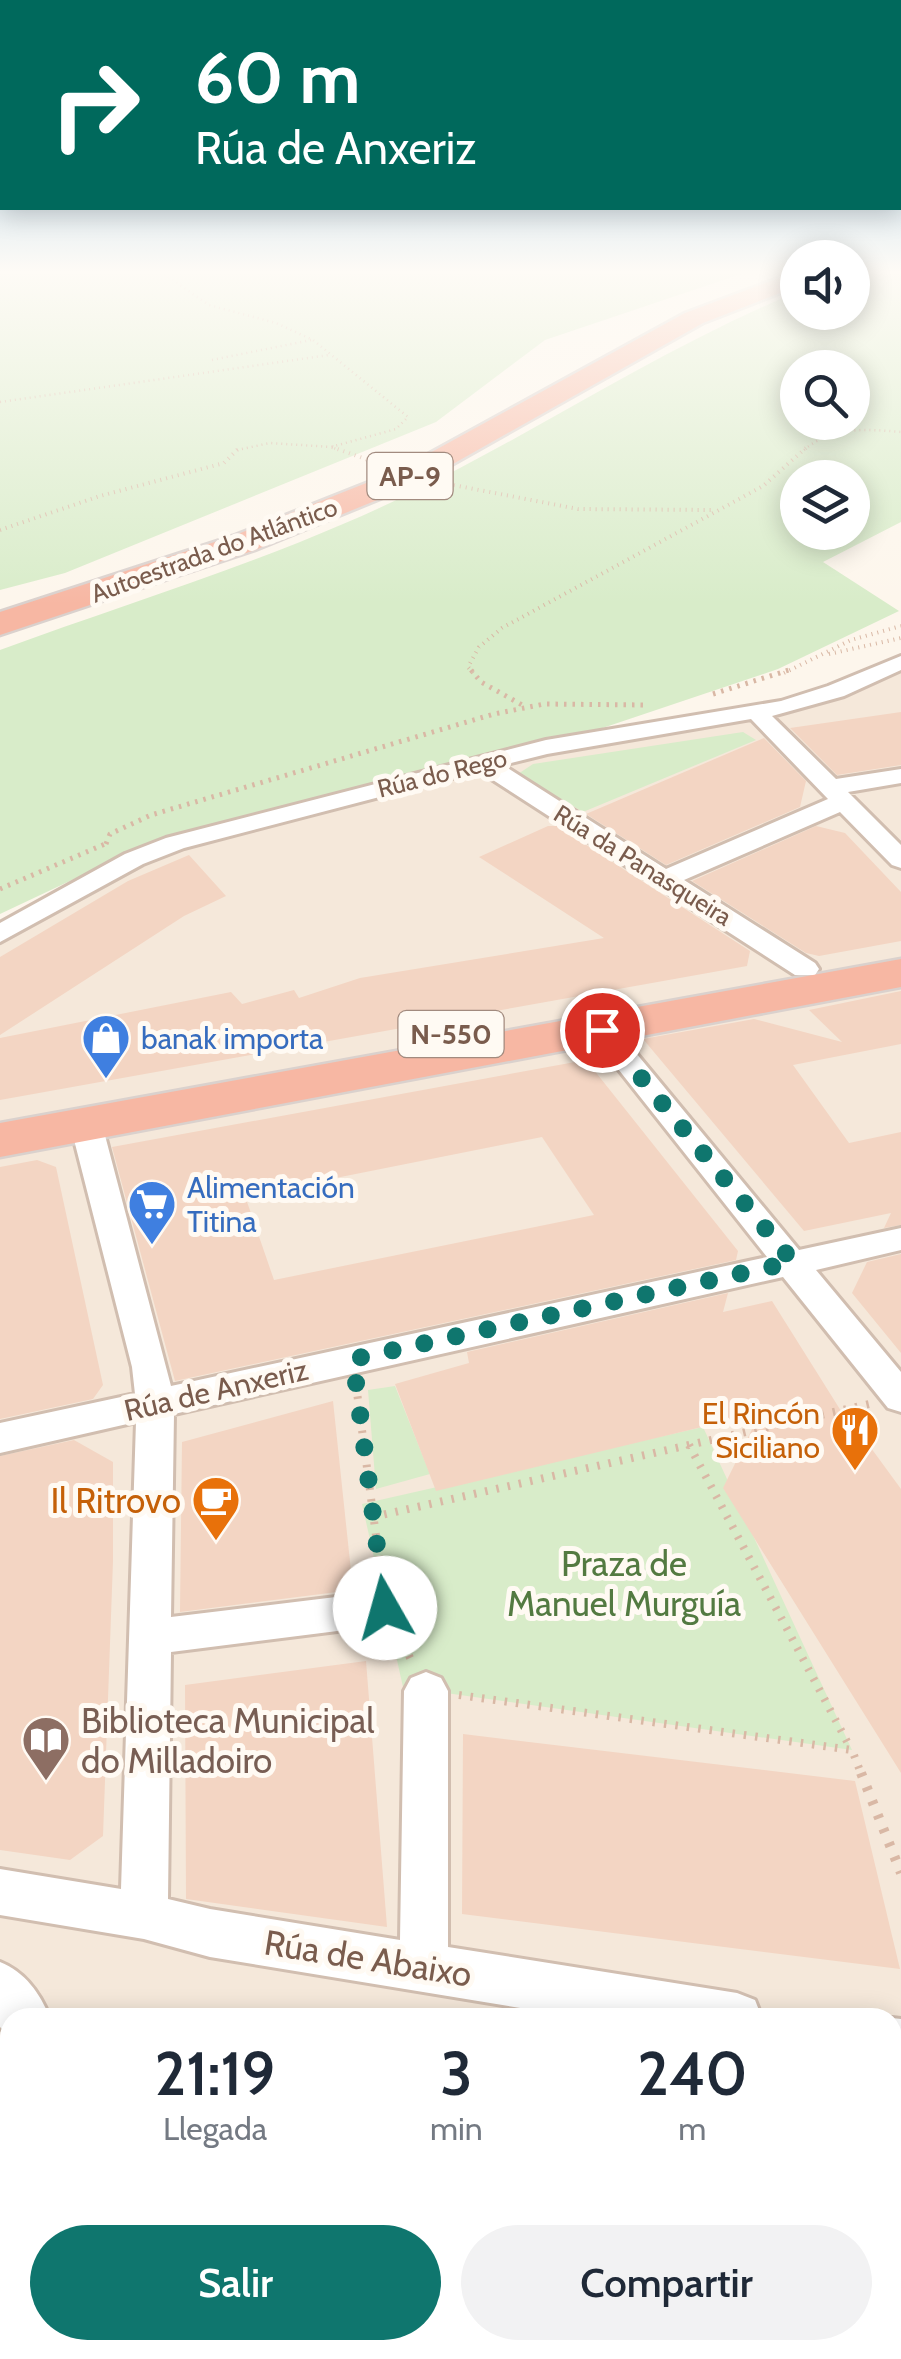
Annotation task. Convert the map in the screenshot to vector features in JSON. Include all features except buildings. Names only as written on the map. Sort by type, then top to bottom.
[{"type":"highway","name":"Autoestrada do Atlántico","points":[[0,607],[216,537],[386,468],[541,384]]},
{"type":"highway","name":"Autoestrada do Atlántico","points":[[0,624],[244,543],[410,476],[575,384]]},
{"type":"highway","name":"N-550","points":[[0,1115],[901,952]]},
{"type":"highway","name":"N-550","points":[[0,1140],[901,974]]},
{"type":"street","name":"Rúa do Rego","points":[[0,934],[151,852],[546,747],[757,713],[836,691],[901,662]]},
{"type":"street","points":[[757,713],[901,860]]},
{"type":"street","name":"Rúa da Panasqueira","points":[[481,762],[804,969]]},
{"type":"street","points":[[664,879],[839,794],[901,776]]},
{"type":"street","points":[[602,1030],[901,1398]]},
{"type":"street","points":[[86,1124],[150,1366],[155,1404],[144,1916]]},
{"type":"street","name":"Rúa de Anxeriz","points":[[0,1438],[901,1239]]},
{"type":"street","points":[[150,1637],[385,1608]]},
{"type":"street","points":[[424,1967],[426,1691]]},
{"type":"street","name":"Rúa de Abaixo","points":[[0,1892],[144,1916],[210,1933],[676,2008]]},
{"type":"street","points":[[0,1987],[17,2008]]},
{"type":"path","points":[[0,402],[126,384]]},
{"type":"path","points":[[331,447],[396,429],[408,417],[367,384]]},
{"type":"path","points":[[524,706],[481,682],[468,666],[479,647],[502,628],[763,486],[818,437],[861,428],[901,432]]},
{"type":"path","points":[[0,530],[100,496],[224,463],[240,447],[270,443],[331,447],[370,461]]},
{"type":"path","points":[[432,479],[517,502],[590,513],[718,510]]},
{"type":"path","points":[[824,656],[852,640],[901,626]]},
{"type":"path","points":[[694,697],[752,684],[824,656],[901,638]]},
{"type":"path","points":[[0,889],[106,844],[110,834],[151,815],[524,706],[656,704]]},
{"type":"path","points":[[353,1359],[385,1608],[426,1691],[852,1750]]},
{"type":"path","points":[[373,1517],[901,1398]]},
{"type":"path","points":[[689,1445],[852,1750],[901,1873]]},
{"type":"shaded area","points":[[901,655],[901,2008],[0,2008],[0,941],[144,846],[239,826],[449,770],[757,713]]},
{"type":"green space","points":[[0,384],[486,384],[436,422],[65,573],[0,590]]},
{"type":"green space","points":[[613,384],[780,384],[780,440],[870,440],[870,384],[901,384],[901,522],[870,538],[870,460],[780,460],[780,550],[846,550],[823,562],[899,611],[778,669],[546,747],[144,846],[0,914],[0,650],[216,574],[401,498]]},
{"type":"green space","points":[[743,732],[756,740],[583,812],[518,774],[533,764]]},
{"type":"green space","points":[[395,1386],[430,1474],[376,1489],[368,1390]]},
{"type":"green space","name":"Praza de Manuel Murguía","points":[[703,1427],[852,1750],[403,1687],[362,1504]]},
{"type":"place","name":"banak importa","points":[[106,1080]]},
{"type":"place","name":"Alimentación Titina","points":[[152,1246]]},
{"type":"place","name":"El Rincón Siciliano","points":[[855,1472]]},
{"type":"place","name":"Il Ritrovo","points":[[216,1542]]},
{"type":"place","name":"Biblioteca Municipal do Milladoiro","points":[[46,1782]]},
{"type":"route","points":[[385,1608],[353,1359],[793,1262],[602,1030]]}]
